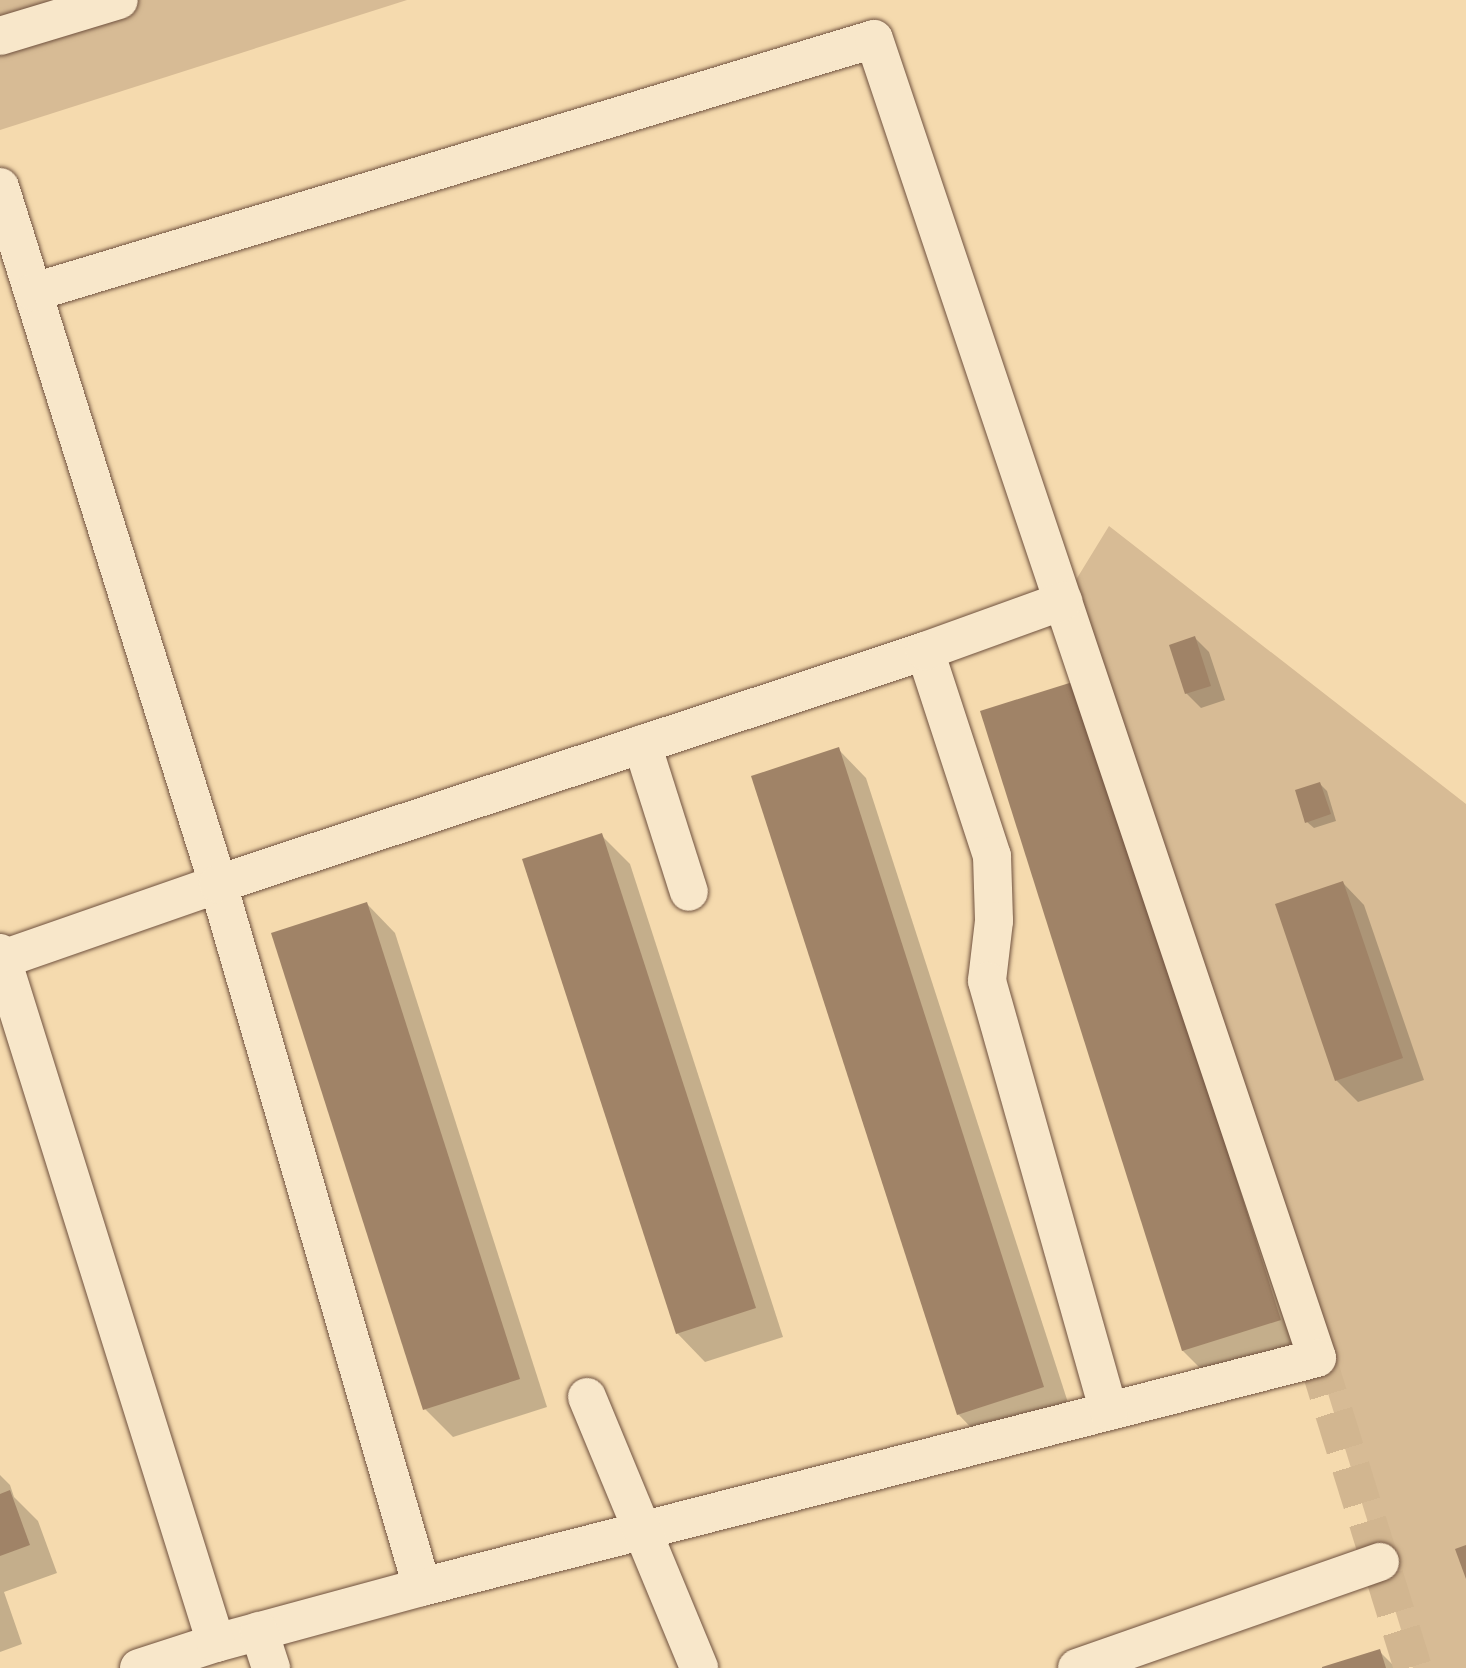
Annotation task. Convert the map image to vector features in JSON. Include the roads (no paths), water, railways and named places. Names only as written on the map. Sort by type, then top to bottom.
[{"type":"street","points":[[0,36],[119,0]]},
{"type":"street","points":[[34,292],[874,38],[1317,1358],[422,1587],[216,1643],[139,1668]]},
{"type":"street","points":[[0,187],[218,884],[422,1587]]},
{"type":"street","points":[[216,1643],[1,958],[925,651],[1063,601]]},
{"type":"street","points":[[925,651],[992,856],[994,921],[987,981],[1109,1411]]},
{"type":"street","points":[[642,744],[689,892]]},
{"type":"street","points":[[587,1397],[699,1668]]},
{"type":"street","points":[[1077,1668],[1380,1562]]},
{"type":"street","points":[[259,1631],[271,1668]]},
{"type":"tunnel","points":[[1317,1358],[1413,1668]]}]
